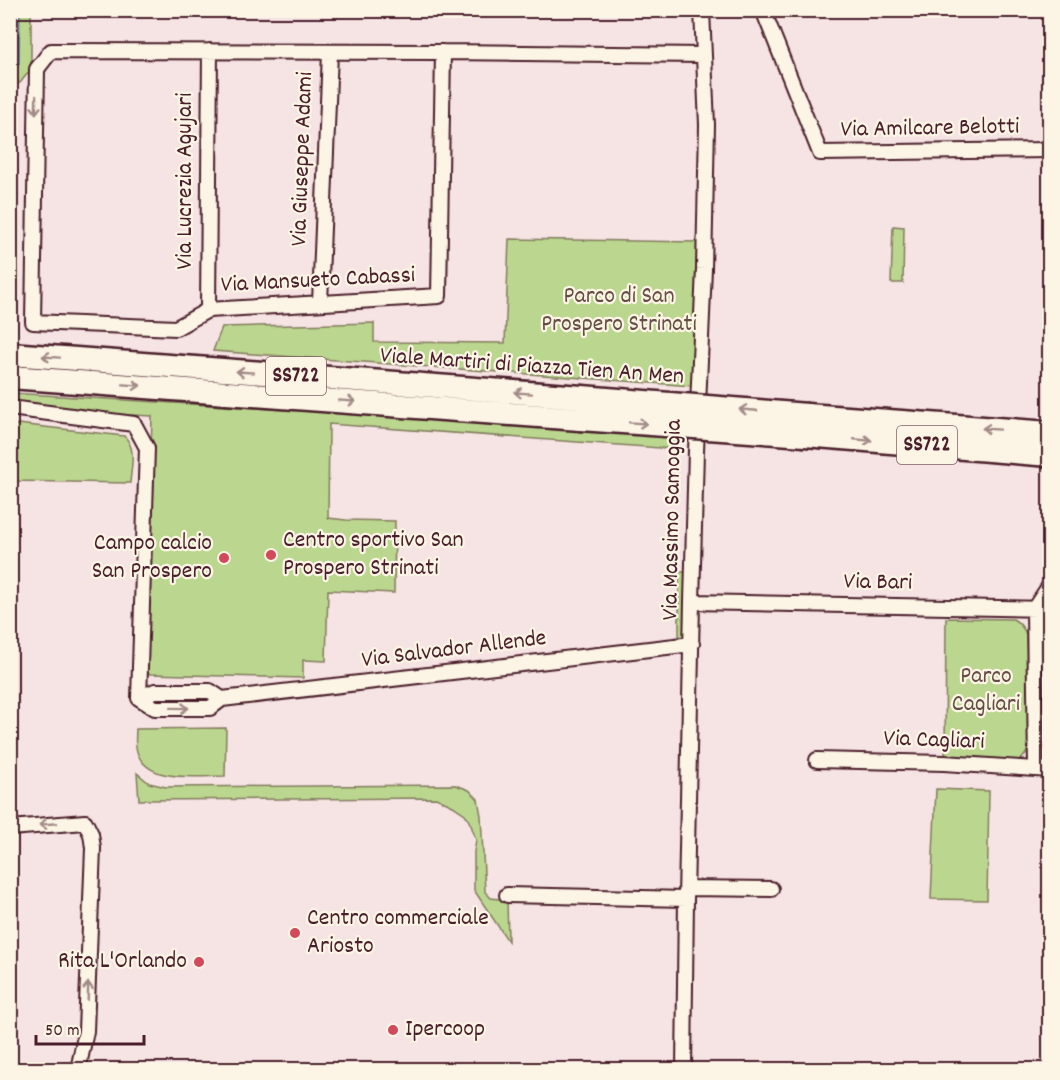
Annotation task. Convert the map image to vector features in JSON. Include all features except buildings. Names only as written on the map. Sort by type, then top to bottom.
[{"type":"highway","name":"Viale Martiri di Piazza Tien An Men","points":[[10,354],[581,408],[806,425],[1050,433]]},
{"type":"highway","name":"Viale Martiri di Piazza Tien An Men","points":[[10,376],[581,408]]},
{"type":"highway","name":"Viale Martiri di Piazza Tien An Men","points":[[806,425],[1050,455]]},
{"type":"street","name":"Via Massimo Samoggia","points":[[684,1070],[692,602],[707,125],[702,10]]},
{"type":"street","name":"Via Amilcare Belotti","points":[[763,10],[820,153],[1050,150]]},
{"type":"street","name":"Via Mansueto Cabassi","points":[[210,51],[51,51],[37,69],[33,322],[176,328],[208,310],[439,296],[443,52]]},
{"type":"street","points":[[210,51],[704,55]]},
{"type":"street","name":"Via Lucrezia Agujari","points":[[208,310],[210,51]]},
{"type":"street","name":"Via Giuseppe Adami","points":[[320,303],[330,52]]},
{"type":"street","name":"Via Salvador Allende","points":[[10,408],[134,424],[147,447],[139,698],[155,708],[210,708],[222,699],[692,644]]},
{"type":"street","points":[[1043,769],[1034,609],[1050,585]]},
{"type":"street","name":"Via Bari","points":[[692,602],[1050,609]]},
{"type":"street","name":"Via Cagliari","points":[[817,760],[944,763],[1043,769]]},
{"type":"street","points":[[10,828],[85,822],[91,834],[93,848],[86,1031],[78,1070]]},
{"type":"street","points":[[507,895],[686,894],[771,889]]},
{"type":"green space","points":[[10,11],[31,11],[31,69],[20,83],[11,83]]},
{"type":"green space","points":[[893,226],[904,227],[903,283],[891,283]]},
{"type":"green space","name":"Parco di San Prospero Strinati","points":[[509,239],[697,242],[692,386],[213,351],[222,327],[374,323],[374,342],[505,343]]},
{"type":"green space","name":"Centro sportivo San Prospero Strinati","points":[[10,393],[677,434],[674,449],[329,424],[328,518],[395,521],[394,593],[328,590],[326,661],[303,660],[303,678],[150,674],[145,673],[152,416],[11,403]]},
{"type":"green space","points":[[18,424],[124,436],[132,452],[130,483],[11,481],[11,428]]},
{"type":"green space","points":[[679,572],[689,572],[687,633],[679,640]]},
{"type":"green space","name":"Parco Cagliari","points":[[946,618],[1013,619],[1025,632],[1029,748],[1019,761],[1013,763],[945,757]]},
{"type":"green space","points":[[226,728],[225,776],[187,777],[160,773],[149,768],[140,759],[136,747],[136,729]]},
{"type":"green space","points":[[137,773],[149,783],[166,787],[456,785],[469,790],[478,799],[481,816],[485,892],[491,898],[507,900],[508,941],[474,890],[476,840],[471,825],[465,814],[436,798],[139,800]]},
{"type":"green space","name":"Parco Cagliari","points":[[936,789],[989,791],[987,900],[931,899]]},
{"type":"water","points":[[10,11],[20,11],[19,64],[11,64]]},
{"type":"place","name":"Centro sportivo San Prospero Strinati","points":[[271,555]]},
{"type":"place","name":"Campo calcio San Prospero","points":[[224,558]]},
{"type":"place","name":"Centro commerciale Ariosto","points":[[295,933]]},
{"type":"place","name":"Rita L'Orlando","points":[[199,962]]},
{"type":"place","name":"Ipercoop","points":[[393,1030]]}]
